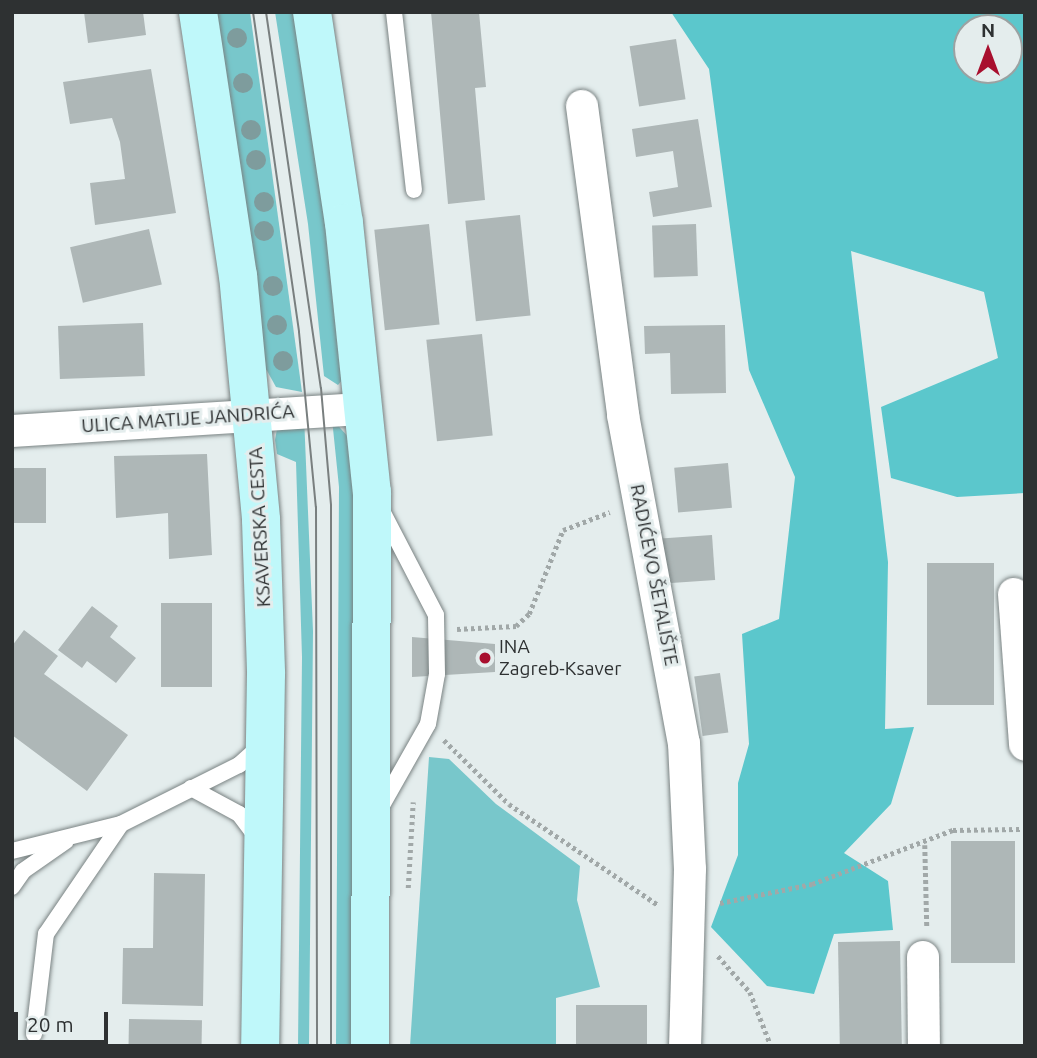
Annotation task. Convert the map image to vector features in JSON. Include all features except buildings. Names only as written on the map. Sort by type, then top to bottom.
[{"type":"main road","name":"KSAVERSKA CESTA","points":[[198,12],[252,412],[264,593],[265,741],[260,1046]]},
{"type":"main road","points":[[312,12],[364,409],[372,492],[370,1046]]},
{"type":"street","name":"RADIĆEVO ŠETALIŠTE","points":[[582,106],[623,415],[684,743],[695,926],[685,1046]]},
{"type":"street","name":"ULICA MATIJE JANDRIĆA","points":[[12,430],[252,412],[364,409]]},
{"type":"street","points":[[1014,594],[1025,745]]},
{"type":"street","points":[[923,957],[924,1046]]},
{"type":"lane","points":[[394,12],[414,190]]},
{"type":"lane","points":[[372,492],[436,615],[437,674],[428,724],[372,821]]},
{"type":"lane","points":[[12,852],[121,824],[239,765],[265,741]]},
{"type":"lane","points":[[191,788],[239,814],[264,847]]},
{"type":"lane","points":[[34,1034],[46,934],[121,824]]},
{"type":"lane","points":[[12,887],[23,871],[77,834]]},
{"type":"path","points":[[456,629],[516,626],[529,614],[563,530],[589,516],[641,506]]},
{"type":"path","points":[[438,735],[509,804],[695,926],[750,992],[771,1046]]},
{"type":"path","points":[[695,926],[925,845],[953,830],[1025,829]]},
{"type":"path","points":[[923,957],[930,893],[925,845]]},
{"type":"shaded area","points":[[216,12],[250,12],[302,392],[276,387],[266,369]]},
{"type":"shaded area","points":[[275,12],[295,12],[325,211],[343,379],[338,385],[324,376],[308,224]]},
{"type":"shaded area","points":[[671,12],[1025,12],[1025,493],[957,497],[891,478],[881,407],[998,358],[984,292],[851,251],[888,562],[885,729],[914,727],[891,804],[844,853],[888,881],[893,930],[834,934],[814,994],[767,986],[711,927],[738,855],[738,783],[749,744],[742,634],[779,619],[795,477],[749,370],[709,69]]},
{"type":"shaded area","points":[[304,416],[313,631],[309,1046],[298,1046],[302,657],[296,462],[277,454],[275,440],[277,429]]},
{"type":"shaded area","points":[[332,419],[351,440],[358,557],[356,1046],[336,1046],[339,487]]},
{"type":"shaded area","points":[[429,757],[449,759],[496,804],[580,866],[577,900],[600,987],[556,998],[556,1046],[410,1046]]},
{"type":"tram line","points":[[253,12],[299,332],[316,507],[317,1046]]},
{"type":"tram line","points":[[266,12],[321,388],[331,505],[331,1046]]},
{"type":"place","name":"INA Zagreb-Ksaver","points":[[485,658]]}]
